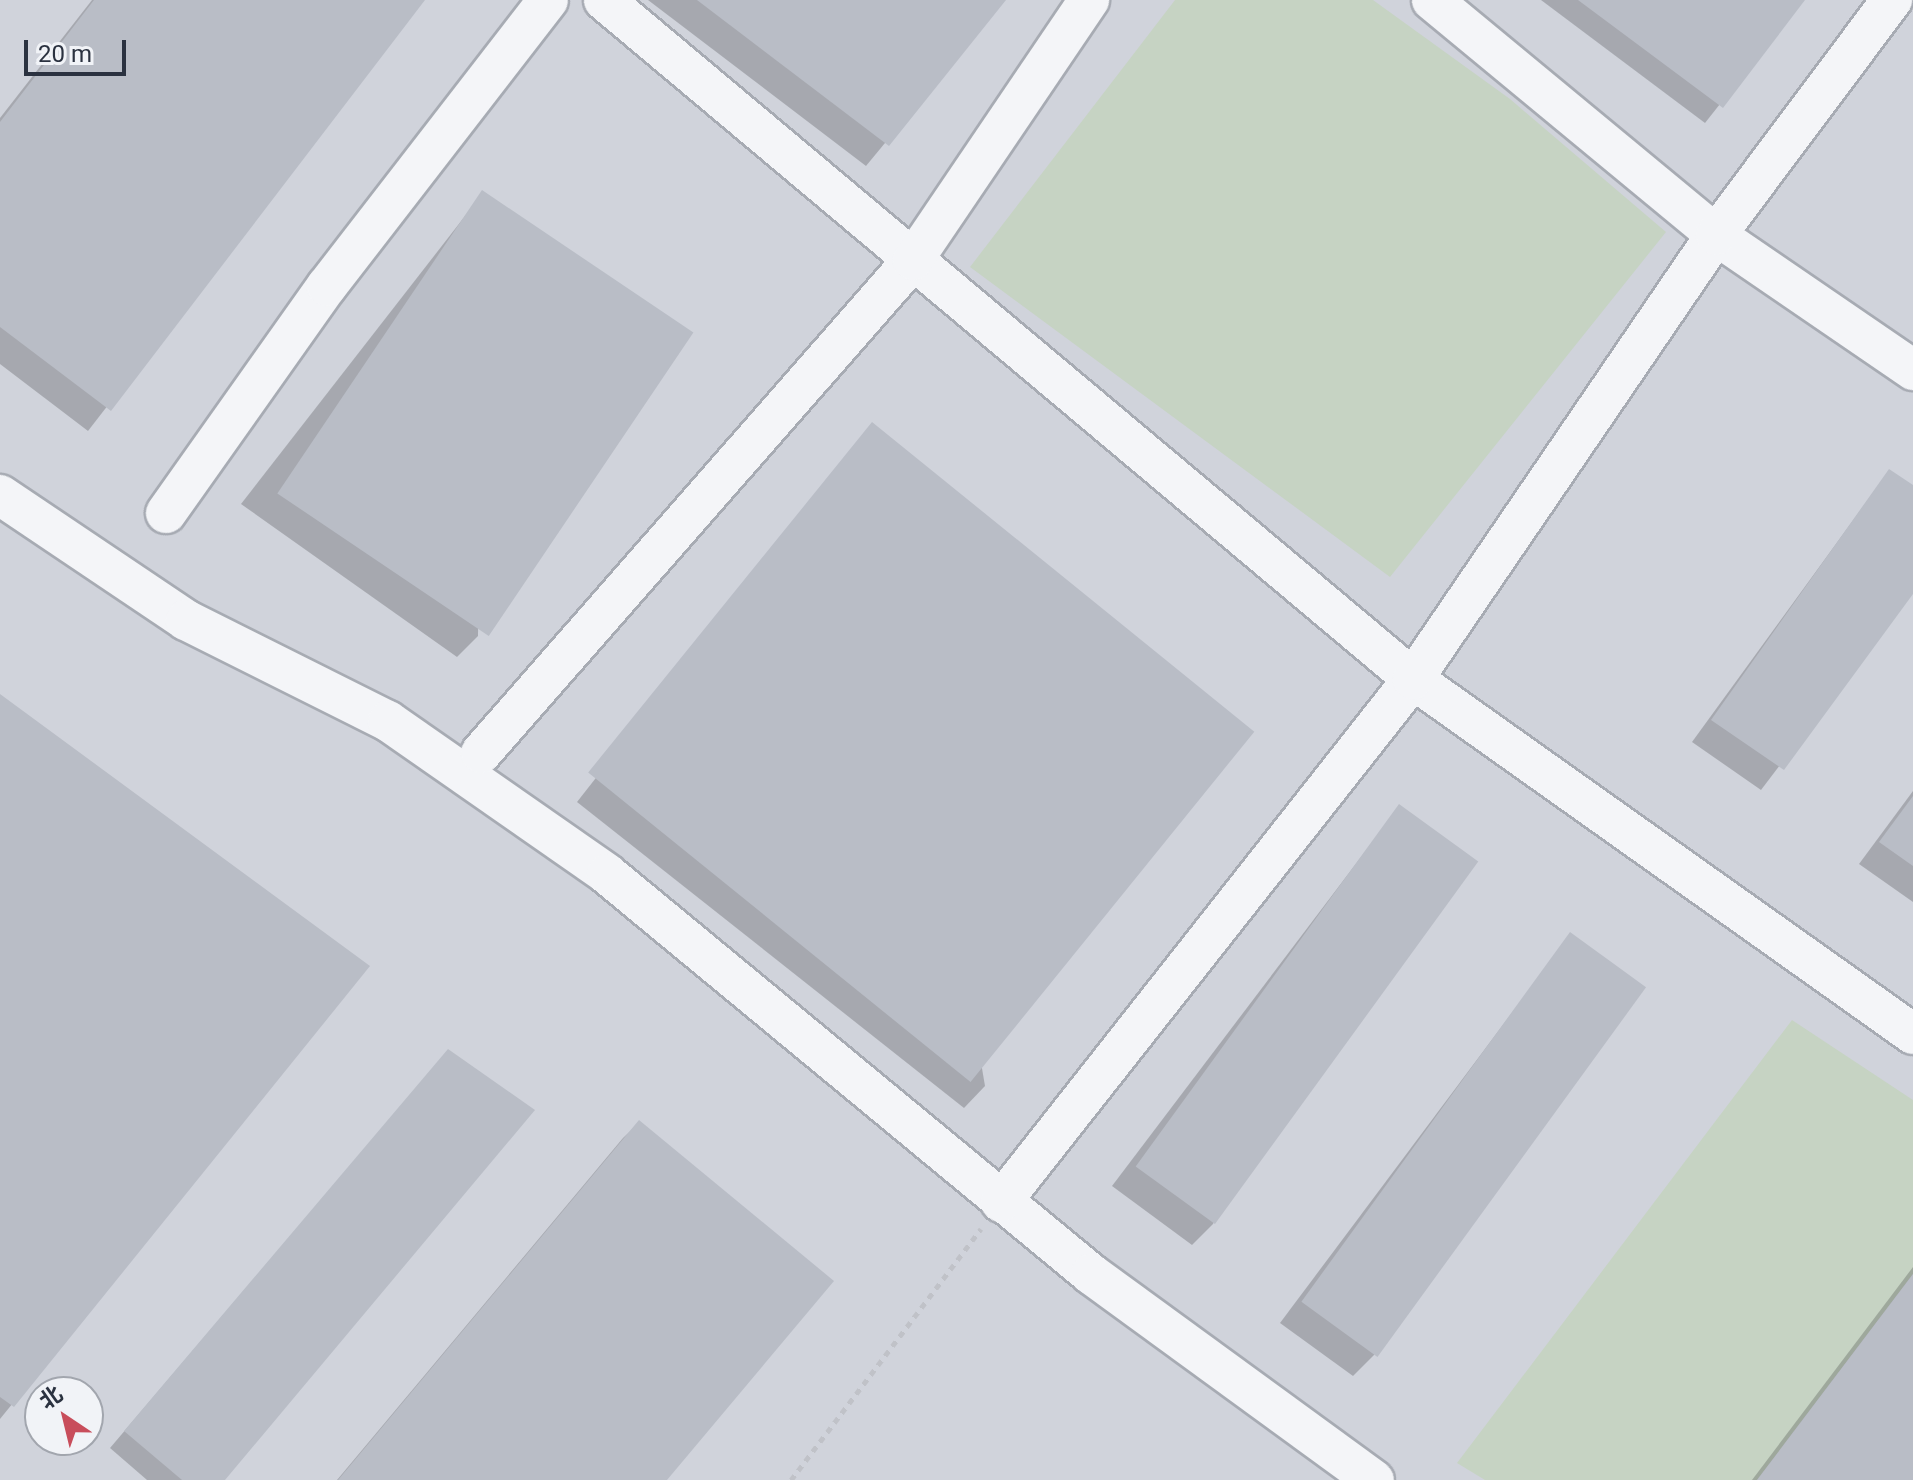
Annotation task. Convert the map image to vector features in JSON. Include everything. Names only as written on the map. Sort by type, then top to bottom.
[{"type":"street","points":[[166,513],[327,286],[548,0]]},
{"type":"street","points":[[604,0],[1413,679],[1913,1034]]},
{"type":"street","points":[[481,753],[913,260],[1089,0]]},
{"type":"street","points":[[1432,0],[1716,235],[1913,370]]},
{"type":"street","points":[[1001,1202],[1413,679],[1716,235],[1892,0]]},
{"type":"street","points":[[0,495],[186,620],[388,721],[607,874],[1001,1202],[1374,1480]]},
{"type":"path","points":[[791,1480],[1001,1202]]},
{"type":"shaded area","points":[[0,0],[1913,0],[1913,1480],[0,1480]]},
{"type":"green space","points":[[1175,0],[1373,0],[1510,99],[1666,232],[1390,577],[970,267]]},
{"type":"green space","points":[[1792,1020],[1913,1100],[1913,1274],[1757,1480],[1485,1480],[1457,1463]]},
{"type":"building","points":[[94,0],[425,0],[111,411],[0,327],[0,122]]},
{"type":"building","points":[[697,0],[1006,0],[889,146]]},
{"type":"building","points":[[1578,0],[1805,0],[1723,108]]},
{"type":"building","points":[[482,190],[693,333],[489,636],[277,493]]},
{"type":"building","points":[[872,422],[1254,732],[971,1082],[588,772]]},
{"type":"building","points":[[1889,469],[1913,485],[1913,594],[1784,770],[1711,720]]},
{"type":"building","points":[[0,694],[370,966],[39,1376],[24,1376],[24,1395],[14,1407],[0,1397]]},
{"type":"building","points":[[1913,796],[1913,866],[1879,842]]},
{"type":"building","points":[[1399,804],[1478,862],[1215,1224],[1136,1166]]},
{"type":"building","points":[[1570,932],[1646,987],[1377,1357],[1301,1302]]},
{"type":"building","points":[[448,1049],[535,1110],[225,1480],[182,1480],[124,1431]]},
{"type":"building","points":[[639,1120],[834,1281],[667,1480],[338,1480]]},
{"type":"building","points":[[1913,1274],[1913,1480],[1757,1480]]}]
